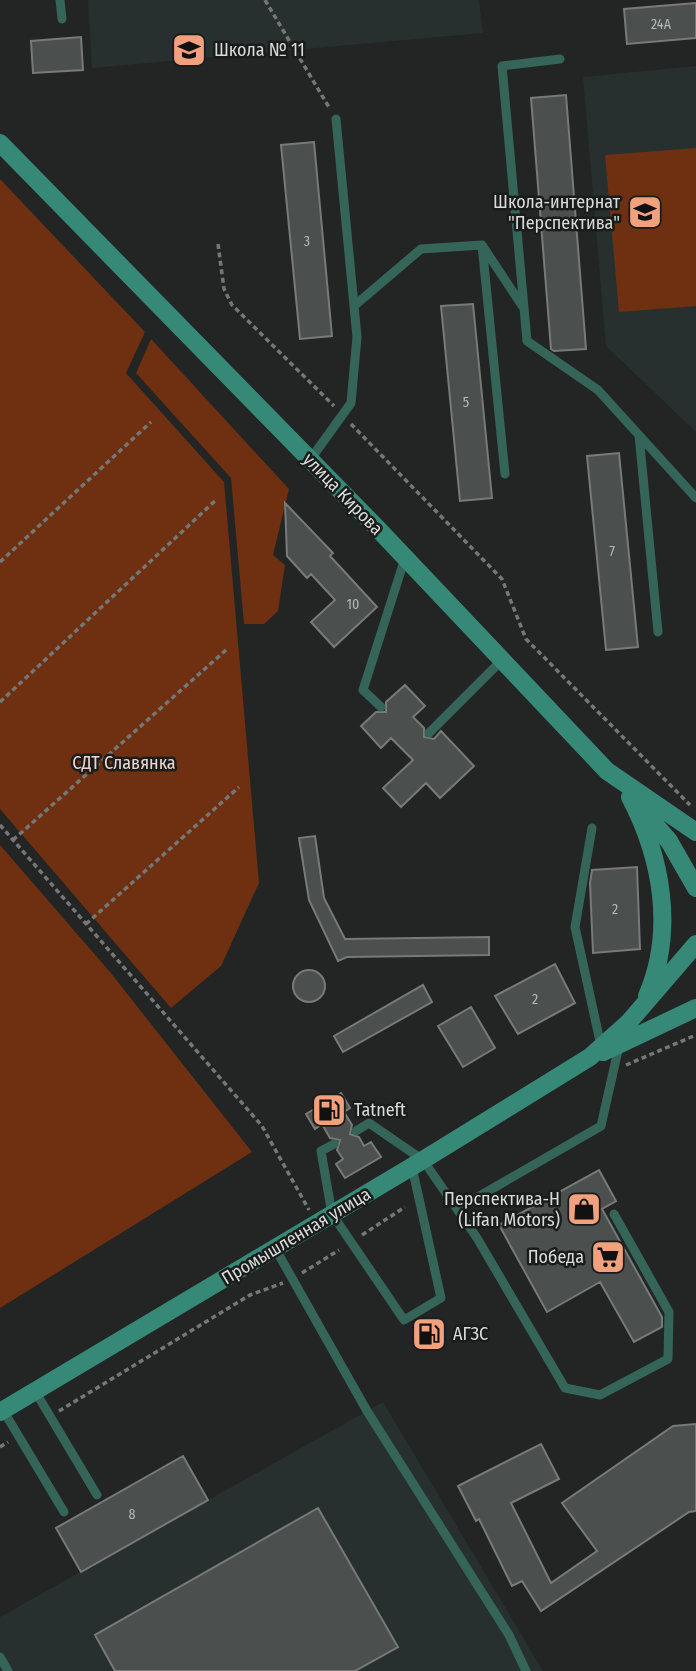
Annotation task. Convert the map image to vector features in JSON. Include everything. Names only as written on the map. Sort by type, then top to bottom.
[{"type":"main road","name":"улица Кирова","points":[[0,143],[405,558],[607,771],[696,832]]},
{"type":"main road","points":[[607,771],[669,841],[696,888]]},
{"type":"main road","points":[[631,797],[646,827],[661,878],[659,957],[653,982],[642,1006]]},
{"type":"main road","points":[[603,1050],[696,944]]},
{"type":"main road","points":[[603,1050],[696,1008]]},
{"type":"main road","name":"Промышленная улица","points":[[2,1411],[603,1050]]},
{"type":"lane","points":[[60,0],[62,19]]},
{"type":"lane","points":[[560,59],[502,66],[527,341],[598,390],[696,498]]},
{"type":"lane","points":[[310,460],[351,403],[357,337],[336,119]]},
{"type":"lane","points":[[354,306],[421,249],[482,245]]},
{"type":"lane","points":[[482,245],[524,309]]},
{"type":"lane","points":[[482,245],[505,474]]},
{"type":"lane","points":[[639,435],[659,632]]},
{"type":"lane","points":[[380,708],[363,690],[405,558]]},
{"type":"lane","points":[[429,733],[502,660]]},
{"type":"lane","points":[[457,1209],[601,1126],[603,1050],[575,927],[592,828]]},
{"type":"lane","points":[[356,1130],[369,1123],[418,1163],[457,1209],[565,1388],[600,1395],[668,1359],[669,1312],[614,1214]]},
{"type":"lane","points":[[334,1143],[321,1151],[324,1219],[404,1320],[441,1298],[418,1163]]},
{"type":"lane","points":[[275,1248],[367,1411],[509,1635],[526,1671]]},
{"type":"lane","points":[[35,1391],[97,1495]]},
{"type":"lane","points":[[2,1411],[64,1513]]},
{"type":"lane","points":[[0,1657],[8,1671]]},
{"type":"path","points":[[265,0],[336,119]]},
{"type":"path","points":[[218,244],[224,289],[232,305],[502,579],[526,639],[696,811]]},
{"type":"path","points":[[0,562],[151,422]]},
{"type":"path","points":[[0,702],[217,499]]},
{"type":"path","points":[[13,840],[226,650]]},
{"type":"path","points":[[86,924],[239,787]]},
{"type":"path","points":[[0,825],[262,1126],[324,1219]]},
{"type":"path","points":[[621,1067],[696,1035]]},
{"type":"path","points":[[362,1234],[405,1207]]},
{"type":"path","points":[[51,1416],[250,1296],[293,1280],[339,1250]]},
{"type":"path","points":[[0,1447],[19,1436]]},
{"type":"shaded area","name":"Школа № 11","points":[[88,0],[479,0],[483,33],[92,68]]},
{"type":"shaded area","name":"Школа-интернат \"Перспектива\"","points":[[696,66],[696,432],[606,346],[583,77]]},
{"type":"shaded area","points":[[383,1402],[543,1671],[0,1671],[0,1617]]},
{"type":"green space","points":[[696,148],[696,306],[619,312],[605,155]]},
{"type":"green space","name":"СДТ Славянка","points":[[0,179],[145,332],[126,373],[224,482],[259,883],[221,966],[171,1008],[0,809]]},
{"type":"green space","points":[[151,339],[289,489],[273,555],[285,565],[278,611],[264,624],[244,624],[231,478],[136,373]]},
{"type":"green space","points":[[0,845],[110,972],[252,1152],[0,1308]]},
{"type":"building","points":[[696,3],[696,38],[627,44],[624,9]]},
{"type":"building","points":[[81,37],[83,70],[33,73],[31,41]]},
{"type":"building","points":[[566,95],[586,349],[554,351],[551,349],[531,98]]},
{"type":"building","points":[[314,142],[332,336],[300,339],[281,145]]},
{"type":"building","points":[[473,304],[492,498],[460,501],[441,306]]},
{"type":"building","points":[[619,453],[638,647],[606,650],[587,456]]},
{"type":"building","points":[[285,503],[333,553],[330,556],[377,607],[334,647],[311,622],[335,600],[311,574],[307,578],[287,556]]},
{"type":"building","points":[[405,685],[425,706],[413,717],[424,728],[424,737],[434,739],[441,731],[474,766],[440,798],[426,783],[401,807],[383,788],[413,760],[391,738],[381,748],[361,726],[376,712],[386,712],[386,702]]},
{"type":"building","points":[[315,836],[324,898],[345,939],[489,937],[489,955],[347,957],[338,961],[309,900],[299,838]]},
{"type":"building","points":[[637,867],[640,949],[593,953],[590,883],[592,870]]},
{"type":"building","points":[[555,964],[575,1003],[518,1034],[495,996]]},
{"type":"building","points":[[309,970],[321,974],[325,986],[321,998],[309,1002],[297,998],[293,986],[297,974]]},
{"type":"building","points":[[423,985],[432,1002],[343,1052],[334,1036]]},
{"type":"building","points":[[471,1007],[495,1048],[463,1067],[438,1026]]},
{"type":"building","points":[[341,1093],[350,1108],[344,1112],[352,1125],[350,1134],[359,1137],[364,1146],[371,1142],[381,1157],[345,1178],[336,1164],[343,1159],[337,1150],[340,1140],[330,1138],[322,1124],[315,1129],[306,1114]]},
{"type":"building","points":[[599,1170],[616,1201],[602,1209],[662,1317],[662,1327],[634,1342],[600,1282],[547,1312],[499,1225]]},
{"type":"building","points":[[696,1424],[696,1511],[689,1512],[541,1611],[522,1581],[512,1586],[479,1519],[476,1521],[458,1486],[541,1444],[559,1479],[511,1503],[551,1583],[597,1551],[562,1503],[673,1426]]},
{"type":"building","points":[[183,1456],[208,1500],[81,1572],[56,1528]]},
{"type":"building","points":[[318,1508],[398,1647],[355,1671],[115,1671],[95,1635]]},
{"type":"place","name":"Школа № 11","points":[[189,50]]},
{"type":"place","name":"Школа-интернат \"Перспектива\"","points":[[645,212]]},
{"type":"place","name":"Tatneft","points":[[329,1110]]},
{"type":"place","name":"Перспектива-Н (Lifan Motors)","points":[[584,1209]]},
{"type":"place","name":"Победа","points":[[608,1257]]},
{"type":"place","name":"АГЗС","points":[[429,1334]]}]
